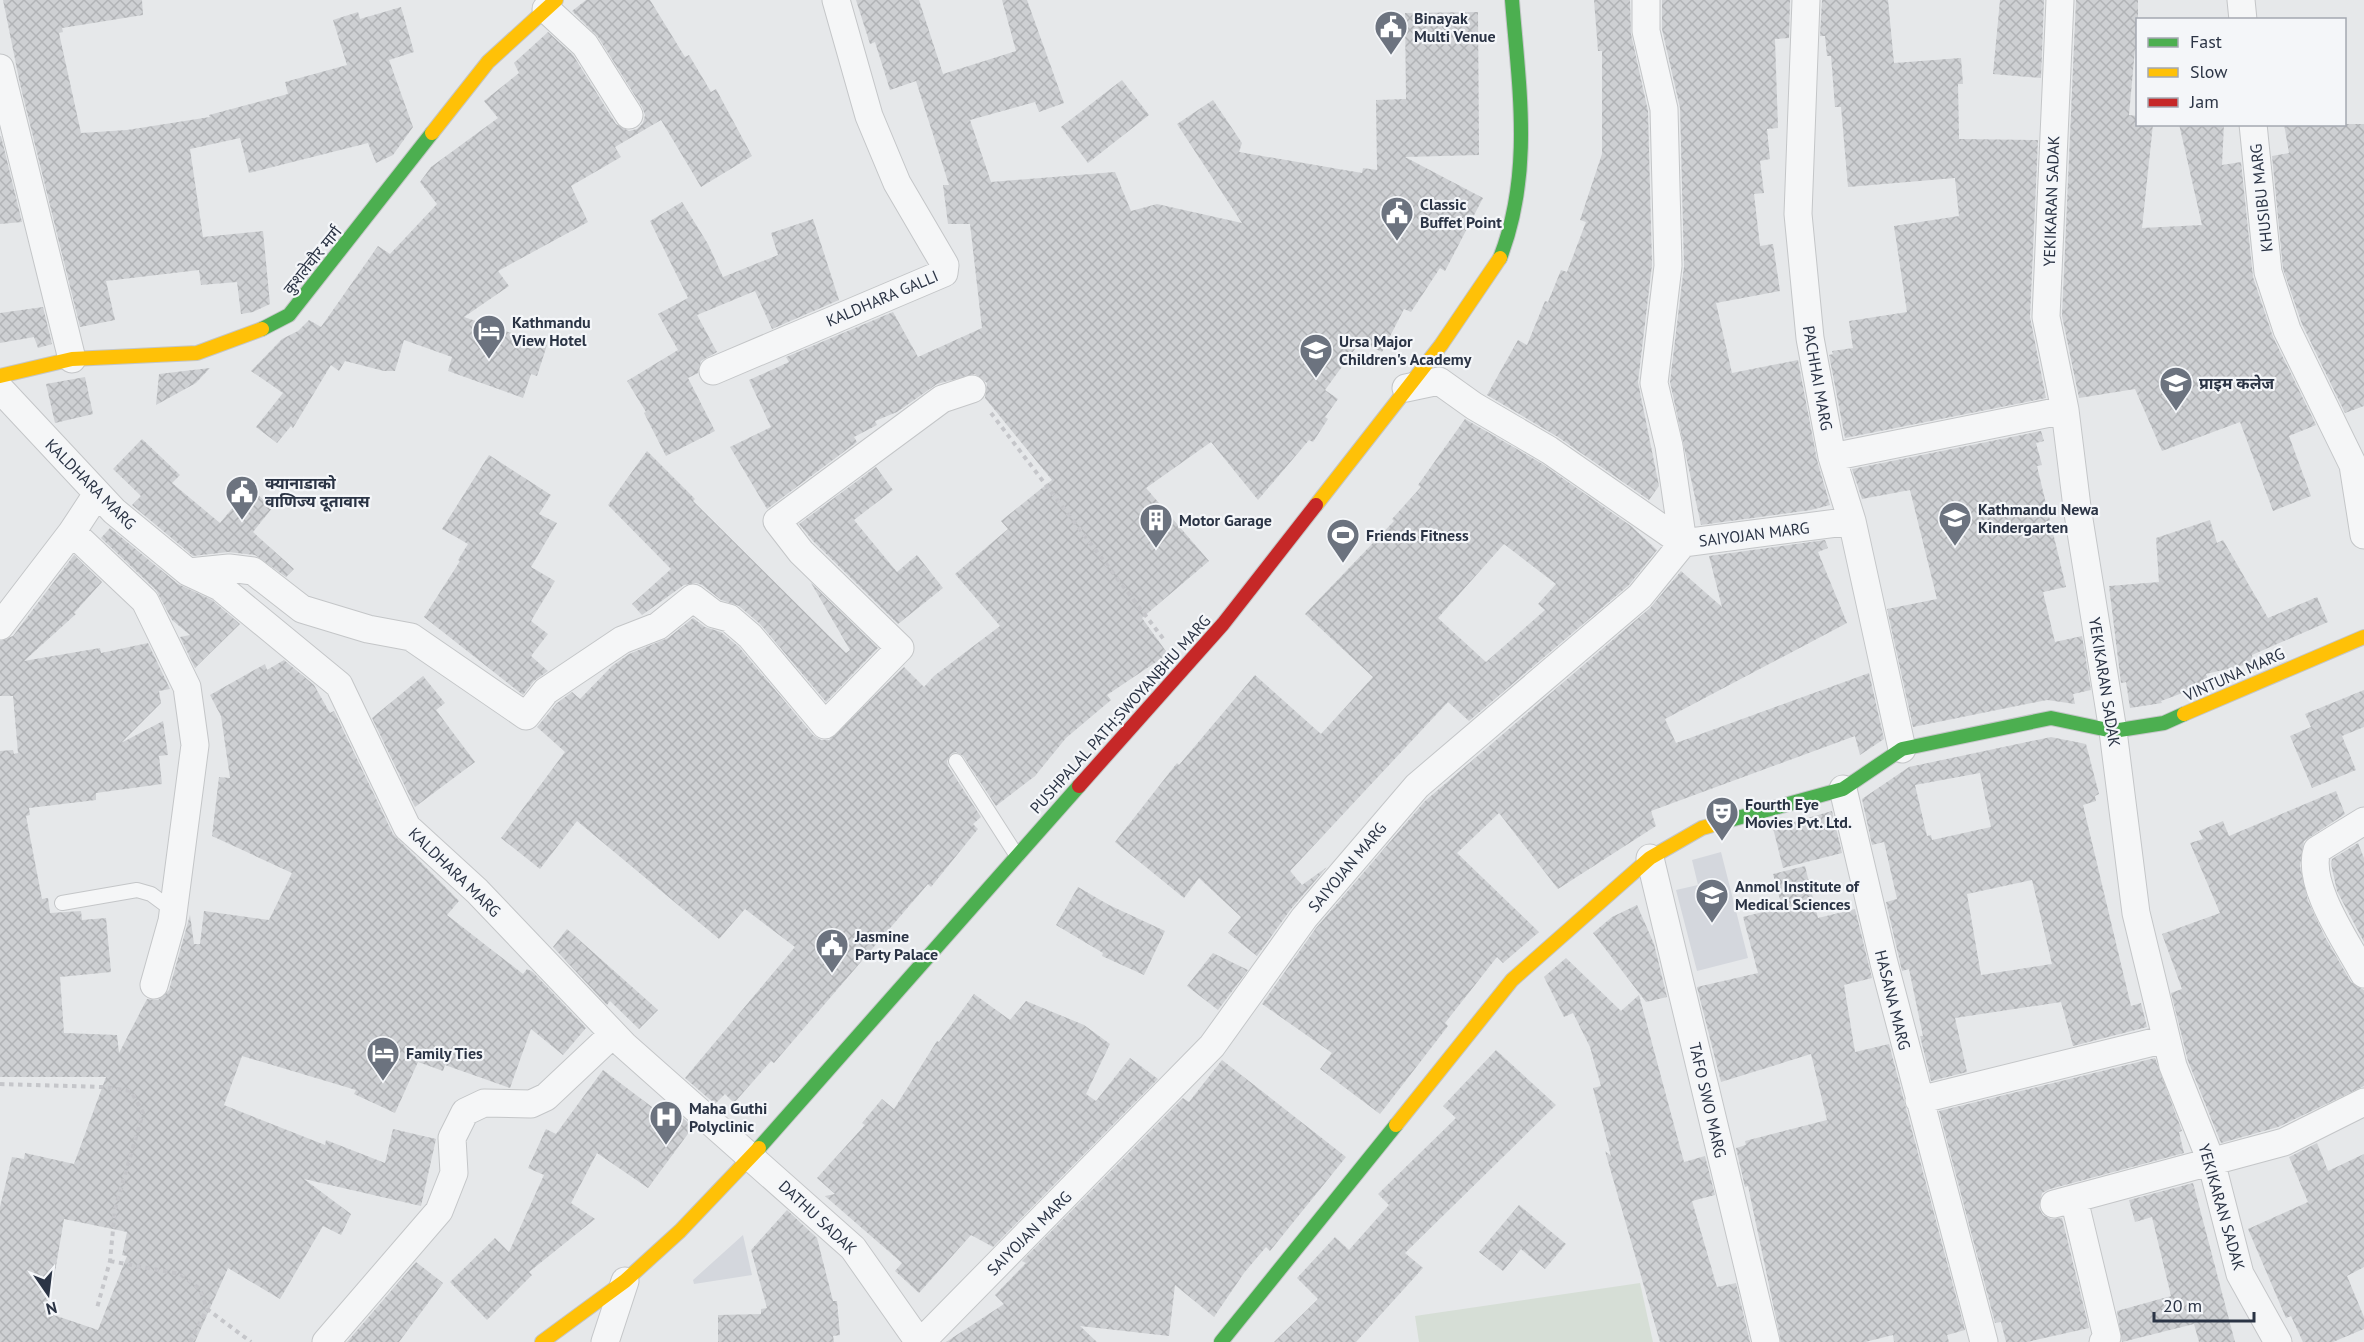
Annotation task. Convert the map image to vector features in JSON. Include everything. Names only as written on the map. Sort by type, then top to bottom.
[{"type":"street","name":"KALDHARA GALLI","points":[[713,371],[944,273],[945,264],[897,183],[869,116],[836,0]]},
{"type":"street","name":"PUSHPALAL PATH;SWOYANBHU MARG","points":[[542,1342],[625,1281],[680,1231],[752,1156],[1236,608],[1441,345],[1498,262],[1510,232],[1519,189],[1523,142],[1512,0]]},
{"type":"street","points":[[1646,0],[1646,31],[1664,109],[1668,266],[1654,383],[1669,446],[1683,543]]},
{"type":"street","name":"PACHHAI MARG","points":[[1806,0],[1798,214],[1810,339],[1832,457],[1852,521],[1902,749]]},
{"type":"street","name":"YEKIKARAN SADAK","points":[[2060,0],[2046,317],[2065,410],[2077,507],[2113,731],[2136,913],[2173,1066],[2211,1161],[2240,1274],[2278,1342]]},
{"type":"street","points":[[2241,0],[2243,18]]},
{"type":"street","points":[[551,4],[585,45],[629,115]]},
{"type":"street","name":"कुशलेचौर मार्ग","points":[[0,376],[72,359],[196,353],[246,337],[289,315],[402,174],[461,94],[488,62],[551,4]]},
{"type":"street","points":[[0,68],[72,359]]},
{"type":"street","name":"KHUSIBU MARG","points":[[2253,126],[2268,272],[2287,330],[2353,465],[2364,535]]},
{"type":"street","points":[[1406,388],[1439,381],[1474,406],[1549,450],[1683,543]]},
{"type":"street","name":"KALDHARA MARG","points":[[0,389],[97,494],[188,572],[220,587],[339,685],[407,826],[477,891],[613,1034],[752,1156]]},
{"type":"street","points":[[188,572],[229,568],[253,571],[302,609],[368,629],[411,637],[526,716],[546,691],[622,640],[658,626],[693,598],[714,614],[729,618],[750,636],[825,725],[900,648],[801,552],[777,521],[942,399],[972,389]]},
{"type":"street","points":[[1832,457],[2065,410]]},
{"type":"street","points":[[0,626],[72,532],[97,494]]},
{"type":"street","name":"SAIYOJAN MARG","points":[[920,1342],[1212,1046],[1304,918],[1417,786],[1641,596],[1683,543],[1852,521]]},
{"type":"street","points":[[72,532],[145,601],[187,687],[195,745],[174,911],[154,985]]},
{"type":"street","name":"VINTUNA MARG","points":[[2113,731],[2164,723],[2362,642]]},
{"type":"street","points":[[1221,1342],[1512,980],[1650,858],[1702,828],[1843,789],[1902,749],[2051,718],[2113,731]]},
{"type":"street","name":"HASANA MARG","points":[[1843,789],[1919,1100],[1984,1342]]},
{"type":"street","points":[[2364,821],[2317,850],[2313,863],[2319,889],[2364,974]]},
{"type":"street","name":"TAFO SWO MARG","points":[[1650,858],[1766,1342]]},
{"type":"street","points":[[326,1342],[439,1211],[454,1173],[452,1138],[465,1112],[484,1103],[523,1105],[546,1097],[613,1034]]},
{"type":"street","points":[[1919,1100],[2166,1039]]},
{"type":"street","points":[[2103,1342],[2107,1337],[2064,1202],[2284,1142],[2364,1102]]},
{"type":"street","name":"DATHU SADAK","points":[[752,1156],[853,1248],[920,1342]]},
{"type":"street","points":[[605,1342],[625,1281]]},
{"type":"lane","points":[[956,761],[1017,856]]},
{"type":"lane","points":[[62,903],[137,890],[151,894],[174,911]]},
{"type":"path","points":[[972,389],[1185,666]]},
{"type":"path","points":[[0,1083],[103,1087],[131,1091],[143,1113],[115,1209],[110,1261],[97,1308]]},
{"type":"path","points":[[110,1261],[180,1274],[200,1289],[207,1309],[251,1342]]},
{"type":"path","points":[[190,1342],[207,1309]]},
{"type":"shaded area","name":"Anmol Institute of Medical Sciences","points":[[1721,852],[1748,958],[1697,971],[1676,890],[1698,885],[1692,860]]},
{"type":"shaded area","points":[[743,1235],[752,1275],[694,1284],[693,1280]]},
{"type":"shaded area","points":[[1640,1283],[1653,1342],[1419,1342],[1415,1316]]},
{"type":"building","points":[[3,0],[142,0],[143,15],[62,28],[63,32],[59,33],[81,133],[127,130],[210,117],[209,115],[288,94],[285,82],[347,65],[333,20],[358,12],[360,19],[401,7],[414,52],[389,60],[413,127],[393,155],[376,163],[368,143],[249,173],[240,138],[190,149],[203,237],[263,231],[270,304],[253,312],[241,314],[237,282],[201,285],[199,270],[106,281],[115,320],[80,327],[20,84]]},
{"type":"building","points":[[586,0],[650,0],[685,57],[689,55],[711,92],[716,89],[752,156],[701,187],[661,120],[615,147],[621,157],[571,186],[588,222],[498,271],[509,286],[464,317],[547,345],[537,376],[531,374],[523,398],[448,371],[452,357],[404,340],[395,371],[384,371],[345,361],[339,371],[331,365],[293,428],[291,426],[277,443],[256,427],[283,393],[251,371],[282,339],[298,331],[309,320],[321,327],[378,246],[390,254],[437,204],[420,182],[431,167],[498,118],[484,101],[519,73],[514,63],[548,32],[573,55],[616,124],[629,131],[637,129],[643,123],[645,115],[642,107],[598,37],[572,11]]},
{"type":"building","points":[[856,0],[919,0],[943,74],[1016,51],[1002,0],[1027,0],[1064,103],[1039,112],[1035,102],[970,120],[991,182],[1115,172],[1131,211],[1157,204],[1242,223],[1177,124],[1213,100],[1242,143],[1239,152],[1362,173],[1363,168],[1377,170],[1376,100],[1406,99],[1405,13],[1478,12],[1479,155],[1405,157],[1483,198],[1445,271],[1440,268],[1411,312],[1404,309],[1382,352],[1360,342],[1325,390],[1338,399],[1325,417],[1328,419],[1313,442],[1309,440],[1258,500],[1211,442],[1146,488],[1209,561],[1142,618],[1168,654],[1107,695],[1111,700],[1066,738],[1035,776],[996,806],[963,756],[956,752],[951,754],[947,761],[948,766],[981,817],[973,824],[978,829],[931,887],[928,884],[774,1063],[771,1061],[734,1103],[725,1094],[715,1104],[685,1078],[795,947],[745,909],[719,939],[577,821],[540,869],[501,838],[565,752],[537,727],[557,703],[572,692],[580,699],[612,666],[629,654],[668,638],[693,618],[705,627],[721,632],[739,647],[813,735],[821,740],[829,740],[904,667],[924,687],[934,676],[1000,626],[955,574],[1008,529],[1001,521],[1052,480],[985,398],[987,383],[975,374],[937,384],[897,412],[875,421],[877,425],[854,437],[857,442],[767,509],[730,447],[771,427],[749,380],[789,362],[786,357],[893,312],[918,357],[982,328],[970,224],[948,224],[943,185],[949,185],[916,81],[890,90],[875,42],[870,44]]},
{"type":"building","points":[[1594,0],[1630,0],[1631,34],[1648,111],[1652,265],[1638,382],[1659,486],[1649,500],[1558,437],[1487,395],[1518,340],[1527,345],[1561,270],[1567,272],[1586,222],[1580,220],[1602,154],[1602,51],[1598,51]]},
{"type":"building","points":[[1662,0],[1790,0],[1789,38],[1775,39],[1778,128],[1767,129],[1770,159],[1760,161],[1764,193],[1754,194],[1760,246],[1773,244],[1780,291],[1716,303],[1732,373],[1798,360],[1817,460],[1830,505],[1811,510],[1701,525],[1670,382],[1684,266],[1680,108],[1662,29]]},
{"type":"building","points":[[1822,0],[1888,0],[1894,63],[1961,58],[1963,84],[1958,84],[1959,139],[2038,140],[2030,317],[2046,398],[1845,438],[1829,355],[1833,354],[1832,351],[1853,348],[1849,321],[1907,312],[1894,226],[1959,216],[1955,178],[1848,187],[1841,107],[1835,107],[1831,56],[1827,56],[1825,36],[1820,36]]},
{"type":"building","points":[[2000,0],[2044,0],[2041,78],[1993,74]]},
{"type":"building","points":[[2076,0],[2138,0],[2136,49],[2129,115],[2136,116],[2136,126],[2153,126],[2142,228],[2202,225],[2179,126],[2224,126],[2222,165],[2241,162],[2253,277],[2273,337],[2316,425],[2289,436],[2311,496],[2273,511],[2240,422],[2162,451],[2135,389],[2079,398],[2062,316]]},
{"type":"building","points":[[1122,80],[1149,115],[1088,163],[1061,127]]},
{"type":"building","points":[[2364,124],[2364,406],[2345,413],[2302,324],[2283,269],[2272,156],[2289,153],[2284,126]]},
{"type":"building","points":[[1,136],[22,222],[0,224]]},
{"type":"building","points":[[682,202],[708,244],[723,277],[778,255],[771,233],[813,219],[839,300],[772,329],[755,291],[697,315],[717,352],[701,361],[698,373],[688,378],[715,431],[666,456],[644,413],[646,412],[627,381],[678,350],[658,314],[688,298],[690,302],[650,221]]},
{"type":"building","points":[[43,307],[52,344],[38,348],[34,337],[0,343],[0,313]]},
{"type":"building","points":[[210,368],[196,383],[156,405],[159,374]]},
{"type":"building","points":[[85,377],[93,414],[55,423],[46,384]]},
{"type":"building","points":[[1465,419],[1541,463],[1631,526],[1657,550],[1629,585],[1469,721],[1448,702],[1290,871],[1302,885],[1327,867],[1291,909],[1257,956],[1228,933],[1241,917],[1199,878],[1184,898],[1115,842],[1177,763],[1179,765],[1255,675],[1321,734],[1373,677],[1305,614],[1394,521],[1392,519],[1421,487],[1418,485]],"holes":[[[1504,544],[1556,584],[1538,604],[1545,610],[1486,662],[1438,618]]]},
{"type":"building","points":[[2041,431],[2044,441],[2036,443],[2042,465],[2037,466],[2066,587],[2043,592],[2055,642],[2082,636],[2091,690],[2073,694],[2075,704],[2047,700],[1913,727],[1887,609],[1937,599],[1910,490],[1862,499],[1852,469]]},
{"type":"building","points":[[142,439],[180,475],[172,483],[220,523],[249,488],[273,507],[253,532],[294,569],[286,577],[255,555],[228,552],[193,556],[132,505],[141,496],[113,469]]},
{"type":"building","points":[[647,451],[695,499],[693,501],[846,653],[850,650],[811,583],[878,648],[826,702],[760,624],[739,606],[721,600],[702,585],[696,583],[684,585],[642,615],[632,604],[671,569],[608,505]]},
{"type":"building","points":[[489,455],[551,495],[539,514],[557,523],[531,567],[555,581],[531,621],[548,634],[531,656],[548,671],[534,681],[523,695],[424,617],[460,561],[458,560],[468,544],[442,529]]},
{"type":"building","points":[[876,467],[893,490],[854,520],[897,572],[917,555],[943,588],[898,624],[813,541],[799,524]]},
{"type":"building","points":[[2210,520],[2217,543],[2223,540],[2268,618],[2317,597],[2328,622],[2252,655],[2253,663],[2206,674],[2209,683],[2161,701],[2162,703],[2130,708],[2126,682],[2121,683],[2109,586],[2159,582],[2156,538]]},
{"type":"building","points":[[110,528],[178,584],[212,600],[240,624],[195,668],[180,637],[190,635],[172,620],[156,590],[101,538]]},
{"type":"building","points":[[1825,540],[1828,548],[1818,552],[1847,623],[1665,719],[1676,743],[1869,673],[1884,739],[1860,755],[1855,736],[1651,811],[1656,826],[1558,889],[1499,813],[1457,853],[1539,932],[1503,963],[1497,957],[1445,1023],[1448,1026],[1380,1114],[1320,1069],[1332,1053],[1262,1004],[1316,928],[1425,801],[1650,608],[1681,571],[1722,607],[1709,556]]},
{"type":"building","points":[[74,555],[102,582],[74,613],[76,614],[24,661],[100,648],[101,653],[148,643],[170,689],[159,691],[161,703],[121,743],[163,721],[168,755],[159,756],[162,784],[96,793],[96,800],[29,808],[30,815],[26,816],[42,899],[48,898],[50,913],[81,911],[82,920],[106,918],[111,972],[60,977],[64,1033],[117,1035],[119,1053],[147,999],[158,1000],[169,990],[190,915],[194,944],[200,944],[204,911],[269,920],[292,873],[212,836],[219,777],[230,778],[221,716],[210,695],[265,664],[267,670],[284,660],[314,685],[330,713],[334,711],[393,834],[459,901],[447,915],[523,974],[527,969],[533,972],[586,1028],[563,1055],[531,1029],[510,1088],[445,1065],[443,1071],[418,1062],[395,1113],[354,1094],[356,1090],[242,1056],[224,1105],[325,1145],[326,1140],[385,1163],[393,1129],[436,1139],[421,1206],[304,1179],[351,1214],[341,1235],[323,1226],[280,1299],[228,1268],[195,1342],[0,1342],[0,1207],[12,1157],[24,1159],[25,1153],[74,1164],[106,1077],[0,1077],[0,751],[13,750],[14,754],[18,753],[13,696],[0,696],[0,641],[13,636]],"holes":[[[64,1219],[127,1232],[122,1255],[127,1256],[98,1330],[48,1313]]]},
{"type":"building","points":[[423,676],[445,703],[436,710],[475,762],[415,807],[372,718]]},
{"type":"building","points":[[2364,690],[2364,727],[2342,736],[2356,770],[2312,788],[2290,736],[2311,727],[2305,714]]},
{"type":"building","points":[[2051,737],[2086,744],[2099,794],[2095,796],[2096,801],[2083,805],[2131,1006],[2141,1003],[2147,1027],[2073,1046],[2061,1002],[1955,1018],[1967,1072],[1931,1081],[1920,1036],[1923,1036],[1909,969],[1902,971],[1886,902],[1897,899],[1884,842],[1872,845],[1862,799],[1909,767]],"holes":[[[1980,773],[1991,827],[1932,840],[1931,835],[1927,836],[1915,785]],[[2032,880],[2052,964],[1981,975],[1967,894]]]},
{"type":"building","points":[[2336,791],[2345,814],[2304,841],[2300,866],[2308,901],[2325,937],[2351,982],[2364,990],[2364,1086],[2278,1127],[2221,1143],[2188,1061],[2171,993],[2182,989],[2162,934],[2220,913],[2190,843],[2203,839],[2199,831],[2223,821],[2229,836]]},
{"type":"building","points":[[1832,811],[1842,853],[1783,868],[1773,828]]},
{"type":"building","points":[[2358,843],[2364,858],[2364,942],[2337,891],[2331,864],[2332,859]]},
{"type":"building","points":[[1805,866],[1818,918],[1855,909],[1872,978],[1844,985],[1855,1052],[1889,1044],[1965,1330],[1947,1335],[1949,1342],[1894,1342],[1893,1335],[1865,1342],[1781,1342],[1748,1186],[1745,1187],[1736,1148],[1746,1145],[1745,1141],[1827,1120],[1811,1054],[1721,1082],[1697,987],[1758,973],[1743,917],[1782,907],[1773,874]]},
{"type":"building","points":[[1078,887],[1109,905],[1165,931],[1144,975],[1102,956],[1103,953],[1056,925]]},
{"type":"building","points":[[1637,905],[1654,944],[1667,997],[1646,1002],[1593,933],[1612,917]]},
{"type":"building","points":[[567,929],[658,1010],[639,1029],[610,1001],[607,1005],[553,947]]},
{"type":"building","points":[[1213,953],[1248,970],[1218,1010],[1187,986]]},
{"type":"building","points":[[1566,958],[1621,1011],[1639,995],[1684,1162],[1705,1156],[1715,1195],[1692,1201],[1717,1287],[1736,1283],[1750,1342],[1660,1342],[1605,1151],[1611,1156],[1593,1088],[1601,1086],[1590,1047],[1573,1013],[1564,1017],[1544,977]]},
{"type":"building","points":[[974,994],[1010,1020],[1026,1001],[1084,1025],[1110,1044],[1086,1094],[1096,1101],[1130,1058],[1158,1079],[993,1247],[971,1235],[919,1293],[895,1271],[902,1263],[825,1196],[835,1194],[817,1178],[865,1125],[862,1123],[882,1099],[894,1109],[937,1041],[939,1042]]},
{"type":"building","points":[[1496,1050],[1556,1105],[1405,1253],[1423,1268],[1356,1342],[1274,1342],[1318,1299],[1297,1278],[1335,1237],[1349,1250],[1389,1205],[1378,1194],[1456,1118],[1443,1106]]},
{"type":"building","points":[[2155,1058],[2182,1131],[2179,1132],[2184,1153],[2042,1193],[2039,1208],[2043,1215],[2051,1219],[2062,1218],[2089,1328],[2027,1342],[2006,1342],[2001,1322],[1995,1323],[1939,1111]]},
{"type":"building","points":[[1222,1060],[1346,1157],[1270,1251],[1266,1247],[1244,1273],[1214,1317],[1175,1285],[1169,1336],[1080,1326],[1097,1342],[946,1342],[1004,1304],[995,1295],[1026,1263],[1022,1261],[1183,1098],[1189,1102]]},
{"type":"building","points":[[603,1070],[656,1110],[664,1101],[693,1127],[648,1188],[597,1153],[571,1203],[595,1219],[529,1272],[532,1275],[487,1320],[450,1282],[495,1238],[509,1252],[544,1175],[528,1168],[546,1129],[556,1134]]},
{"type":"building","points":[[2317,1143],[2328,1171],[2364,1154],[2364,1267],[2347,1276],[2364,1317],[2364,1329],[2333,1342],[2303,1342],[2291,1316],[2286,1318],[2248,1229],[2308,1202],[2289,1157]]},
{"type":"building","points":[[2193,1183],[2235,1342],[2199,1342],[2194,1324],[2122,1342],[2117,1311],[2171,1296],[2152,1217],[2135,1222],[2129,1200]]},
{"type":"building","points":[[1519,1205],[1566,1244],[1545,1269],[1521,1249],[1503,1271],[1479,1252]]},
{"type":"building","points":[[787,1210],[817,1238],[833,1301],[837,1301],[840,1335],[833,1336],[834,1342],[718,1342],[718,1315],[761,1314],[761,1309],[767,1308],[751,1250]]},
{"type":"building","points":[[416,1262],[443,1283],[399,1342],[347,1342]]},
{"type":"traffic: fast","points":[[1500,258],[1517,194],[1520,162],[1520,98],[1512,0]]},
{"type":"traffic: fast","points":[[262,329],[289,315],[432,133]]},
{"type":"traffic: fast","points":[[1723,822],[1843,789],[1902,749],[2051,718],[2113,731],[2164,723],[2184,714]]},
{"type":"traffic: fast","points":[[759,1148],[1079,786]]},
{"type":"traffic: fast","points":[[1221,1342],[1396,1125]]},
{"type":"traffic: slow","points":[[432,133],[488,62],[556,0]]},
{"type":"traffic: slow","points":[[1316,505],[1441,345],[1500,258]]},
{"type":"traffic: slow","points":[[0,376],[72,359],[197,353],[262,329]]},
{"type":"traffic: slow","points":[[2184,714],[2364,637]]},
{"type":"traffic: slow","points":[[1396,1125],[1512,980],[1650,858],[1702,828],[1723,822]]},
{"type":"traffic: slow","points":[[542,1342],[625,1281],[680,1231],[759,1148]]},
{"type":"traffic: jam","points":[[1079,786],[1223,624],[1316,505]]},
{"type":"place","name":"Binayak Multi Venue","points":[[1391,56]]},
{"type":"place","name":"Classic Buffet Point","points":[[1397,242]]},
{"type":"place","name":"Kathmandu View Hotel","points":[[489,360]]},
{"type":"place","name":"Ursa Major Children's Academy","points":[[1316,379]]},
{"type":"place","name":"प्राइम कलेज","points":[[2176,412]]},
{"type":"place","name":"क्यानाडाको वाणिज्य दूतावास","points":[[242,521]]},
{"type":"place","name":"Kathmandu Newa Kindergarten","points":[[1955,547]]},
{"type":"place","name":"Motor Garage","points":[[1156,549]]},
{"type":"place","name":"Friends Fitness","points":[[1343,564]]},
{"type":"place","name":"Fourth Eye Movies Pvt. Ltd.","points":[[1722,842]]},
{"type":"place","name":"Anmol Institute of Medical Sciences","points":[[1712,924]]},
{"type":"place","name":"Jasmine Party Palace","points":[[832,974]]},
{"type":"place","name":"Family Ties","points":[[383,1082]]},
{"type":"place","name":"Maha Guthi Polyclinic","points":[[666,1146]]}]
